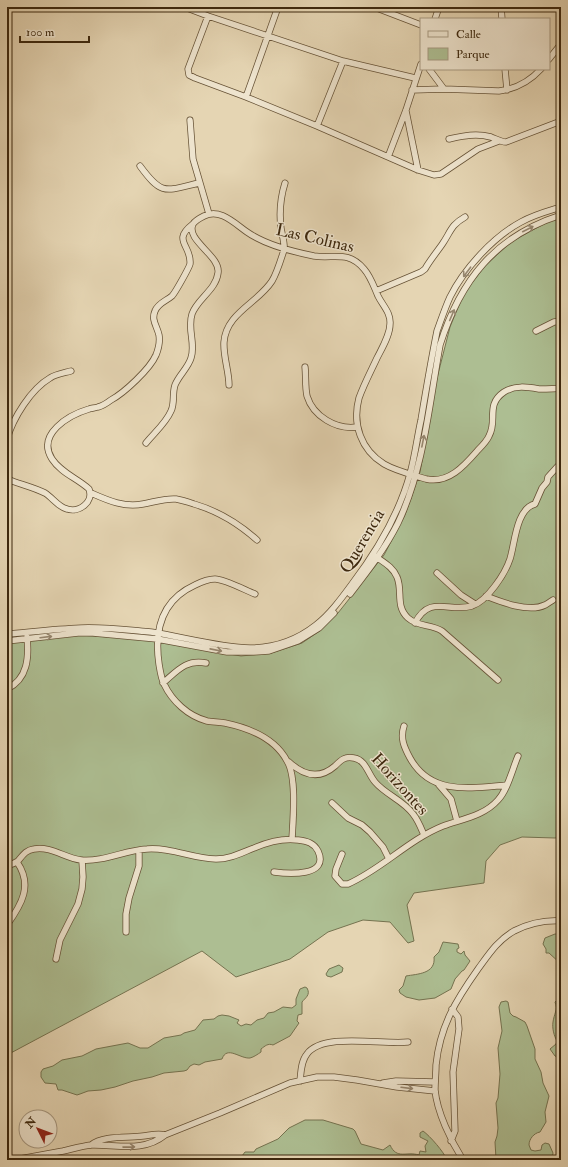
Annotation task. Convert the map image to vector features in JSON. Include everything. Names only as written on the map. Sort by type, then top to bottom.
[{"type":"street","points":[[246,97],[278,7]]},
{"type":"street","points":[[374,7],[420,25]]},
{"type":"street","points":[[435,18],[439,7]]},
{"type":"street","points":[[501,7],[502,18]]},
{"type":"street","points":[[187,8],[343,61],[415,78]]},
{"type":"street","points":[[208,16],[188,69],[188,72],[195,78],[246,97],[418,170],[434,175],[442,174],[478,149],[500,141]]},
{"type":"street","points":[[550,58],[561,44]]},
{"type":"street","points":[[317,126],[343,61]]},
{"type":"street","points":[[388,157],[406,110],[420,66]]},
{"type":"street","points":[[430,70],[444,89]]},
{"type":"street","points":[[505,70],[506,90]]},
{"type":"street","points":[[412,90],[506,90],[518,86],[532,78],[540,70]]},
{"type":"street","points":[[406,110],[418,170]]},
{"type":"street","points":[[190,120],[193,159],[209,214],[197,220],[183,234],[182,238],[190,255],[190,264],[173,295],[158,306],[153,315],[155,327],[159,334],[158,349],[153,361],[122,393],[98,407],[89,409],[59,424],[48,439],[48,450],[52,459],[59,468],[85,485],[91,492],[108,500],[130,505],[141,505],[170,499],[183,500],[219,513],[236,523],[257,540]]},
{"type":"street","points":[[449,139],[466,135],[476,135],[511,142],[561,121]]},
{"type":"street","points":[[140,166],[155,185],[164,189],[176,190],[200,184]]},
{"type":"street","points":[[229,385],[229,372],[224,342],[229,324],[241,310],[257,298],[272,281],[284,248],[280,209],[281,196],[285,183]]},
{"type":"street","name":"Querencia","points":[[7,634],[81,628],[105,628],[245,648],[262,648],[283,643],[308,631],[331,611],[375,556],[397,524],[403,511],[413,475],[430,384],[437,331],[451,296],[463,276],[481,254],[499,237],[521,222],[561,207]]},
{"type":"street","points":[[545,212],[549,219]]},
{"type":"street","name":"Las Colinas","points":[[209,214],[220,214],[252,236],[303,254],[318,256],[337,255],[352,259],[368,273],[389,314],[390,327],[359,400],[356,427]]},
{"type":"street","name":"Querencia","points":[[430,384],[444,333],[458,300],[470,280],[486,260],[504,243],[523,231],[561,215]]},
{"type":"street","points":[[376,291],[425,269],[453,227],[457,222],[465,217]]},
{"type":"street","points":[[146,443],[172,411],[174,387],[192,358],[190,328],[192,314],[196,305],[215,283],[219,272],[216,262],[194,236],[192,228],[193,224]]},
{"type":"street","points":[[536,331],[554,322],[561,321]]},
{"type":"street","points":[[305,367],[307,395],[311,405],[317,413],[340,426],[351,428],[356,427],[361,439],[375,457],[391,468],[429,479],[443,478],[455,473],[467,463],[490,435],[492,426],[492,410],[494,404],[498,397],[506,390],[516,387],[540,389],[561,388]]},
{"type":"street","points":[[7,439],[17,414],[27,400],[49,378],[71,371]]},
{"type":"street","points":[[415,623],[428,608],[437,606],[471,606],[486,596],[501,577],[509,561],[522,514],[530,505],[535,504],[542,488],[547,482],[548,477],[557,467]]},
{"type":"street","name":"Querencia","points":[[375,556],[413,475]]},
{"type":"street","points":[[7,479],[47,494],[63,507],[72,510],[84,507],[90,499],[91,492]]},
{"type":"street","points":[[375,556],[389,566],[397,577],[400,603],[402,611],[406,616],[415,623],[442,631],[498,680]]},
{"type":"street","points":[[437,573],[461,594],[476,604]]},
{"type":"street","points":[[255,594],[216,579],[201,582],[187,588],[169,605],[162,616],[158,636],[158,656],[163,683],[170,695],[184,710],[205,720],[244,728],[262,736],[276,746],[288,761],[292,780],[292,839]]},
{"type":"street","points":[[486,596],[497,601],[526,608],[545,606],[553,600]]},
{"type":"street","points":[[7,689],[12,687],[20,680],[24,673],[27,663],[27,632]]},
{"type":"street","name":"Querencia","points":[[7,641],[28,640],[78,633],[158,636]]},
{"type":"street","points":[[163,683],[188,663],[206,663]]},
{"type":"street","points":[[404,726],[401,734],[403,743],[411,760],[425,776],[439,785],[451,799],[457,822]]},
{"type":"street","points":[[342,854],[336,869],[336,876],[342,884],[348,884],[389,859],[424,835],[486,811],[498,800],[507,785],[518,756]]},
{"type":"street","name":"Horizontes","points":[[288,761],[300,772],[312,774],[325,772],[348,757],[359,760],[363,763],[374,782],[406,806],[414,814],[424,835]]},
{"type":"street","points":[[439,785],[465,788],[507,785]]},
{"type":"street","points":[[332,803],[348,818],[370,832],[383,847],[389,859]]},
{"type":"street","points":[[7,866],[17,862],[22,855],[34,849],[46,849],[82,860],[106,858],[147,848],[217,859],[229,858],[275,841],[292,839],[308,842],[314,846],[319,855],[318,865],[310,872],[290,874],[274,872]]},
{"type":"street","points":[[126,932],[126,914],[129,898],[139,866],[139,850]]},
{"type":"street","points":[[56,959],[60,940],[78,904],[82,889],[82,860]]},
{"type":"street","points":[[7,925],[15,914],[25,890],[25,878],[22,869],[17,862]]},
{"type":"street","points":[[463,1160],[451,1141],[435,1092],[437,1055],[440,1041],[452,1009],[490,952],[504,938],[514,931],[538,923],[550,920],[561,921]]},
{"type":"street","points":[[451,1141],[455,1131],[453,1072],[459,1029],[458,1017],[452,1009]]},
{"type":"street","points":[[300,1081],[302,1061],[306,1054],[319,1045],[332,1041],[408,1042]]},
{"type":"street","points":[[14,1160],[91,1145],[141,1146],[290,1083],[317,1077],[334,1077],[435,1092]]},
{"type":"street","points":[[379,1084],[396,1081],[435,1082]]},
{"type":"street","points":[[91,1145],[98,1141],[119,1137],[160,1134],[165,1135]]},
{"type":"green space","points":[[561,218],[561,837],[522,837],[500,845],[486,861],[484,883],[414,893],[407,905],[414,941],[408,943],[390,922],[363,920],[328,932],[290,959],[236,977],[202,951],[7,1055],[7,642],[79,635],[142,639],[241,656],[271,653],[302,643],[321,630],[338,613],[384,555],[405,515],[420,472],[436,382],[450,327],[464,293],[485,266],[511,242],[549,221]]},
{"type":"green space","points":[[555,934],[561,934],[561,964],[549,953],[546,953],[546,949],[543,944],[545,938]]},
{"type":"green space","points":[[443,942],[458,944],[459,948],[457,949],[457,952],[461,954],[464,951],[465,955],[470,961],[455,979],[451,989],[435,998],[419,1000],[406,997],[400,993],[399,990],[403,986],[406,976],[420,974],[432,967],[434,957],[439,952]]},
{"type":"green space","points":[[339,965],[343,968],[342,972],[331,977],[327,976],[326,974],[329,969]]},
{"type":"green space","points":[[305,987],[308,990],[308,993],[302,1002],[302,1014],[298,1015],[297,1021],[299,1023],[290,1036],[273,1045],[270,1044],[265,1046],[261,1049],[261,1052],[251,1058],[227,1053],[222,1059],[205,1062],[199,1065],[194,1064],[184,1071],[164,1073],[115,1087],[88,1091],[77,1095],[58,1090],[56,1084],[45,1083],[41,1077],[41,1072],[43,1069],[53,1066],[62,1060],[82,1056],[96,1049],[128,1043],[140,1048],[148,1048],[164,1038],[181,1035],[195,1030],[203,1020],[214,1019],[222,1015],[239,1020],[237,1023],[241,1026],[246,1024],[251,1025],[257,1020],[264,1018],[268,1013],[274,1012],[283,1007],[292,1008],[296,1005],[296,999],[300,989]]},
{"type":"green space","points":[[561,998],[561,1059],[555,1056],[550,1049],[556,1044],[557,1041],[554,1032],[553,1019],[556,1010],[555,1002]]},
{"type":"green space","points":[[501,1002],[508,1002],[510,1013],[525,1022],[527,1026],[535,1049],[535,1059],[549,1096],[545,1112],[546,1122],[540,1132],[532,1137],[529,1145],[531,1150],[535,1151],[541,1150],[542,1145],[545,1143],[549,1144],[553,1153],[552,1160],[496,1159],[495,1142],[498,1128],[496,1103],[498,1098],[500,1074],[498,1048],[502,1031],[499,1007]]},
{"type":"green space","points":[[305,1120],[323,1120],[353,1129],[361,1144],[383,1150],[390,1145],[393,1150],[399,1154],[419,1155],[420,1151],[426,1152],[425,1146],[428,1141],[420,1137],[420,1133],[423,1131],[436,1144],[447,1160],[237,1160],[245,1152],[254,1152],[256,1149],[278,1139],[289,1128]]}]
